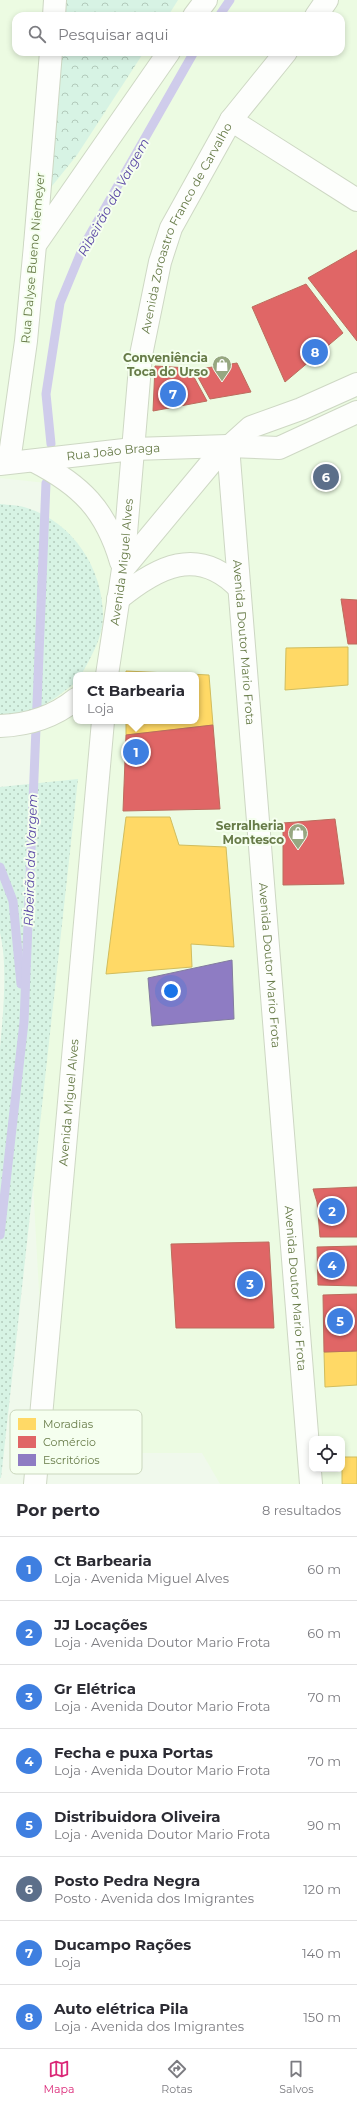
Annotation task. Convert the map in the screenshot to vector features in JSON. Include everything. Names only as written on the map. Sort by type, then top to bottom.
[{"type":"street","points":[[54,12],[55,0]]},
{"type":"street","points":[[197,12],[206,0]]},
{"type":"street","points":[[319,12],[328,0]]},
{"type":"street","name":"Rua Dalyse Bueno Niemeyer","points":[[4,463],[26,341],[51,56]]},
{"type":"street","points":[[35,245],[166,56]]},
{"type":"street","name":"Avenida Zoroastro Franco de Carvalho","points":[[133,449],[141,355],[160,262],[171,228],[231,120],[283,56]]},
{"type":"street","points":[[231,120],[357,200]]},
{"type":"street","points":[[123,569],[211,463],[228,446],[251,427],[301,409],[357,384]]},
{"type":"street","name":"Rua João Braga","points":[[4,463],[34,461],[133,449],[228,446],[279,448],[357,412]]},
{"type":"street","name":"Avenida Doutor Mario Frota","points":[[228,446],[311,1484]]},
{"type":"street","name":"Avenida Miguel Alves","points":[[105,672],[123,569],[133,449]]},
{"type":"street","points":[[34,461],[60,474],[95,505],[117,547],[123,569]]},
{"type":"street","points":[[118,599],[138,582],[161,569],[180,564],[211,568],[229,578],[239,588]]},
{"type":"street","points":[[0,726],[14,726],[42,719],[73,702]]},
{"type":"street","name":"Avenida Miguel Alves","points":[[43,1410],[103,724]]},
{"type":"shaded area","points":[[0,0],[357,0],[357,1484],[220,1484],[202,1453],[142,1453],[142,1410],[46,1410],[24,1022],[46,483],[0,478]]},
{"type":"green space","points":[[66,0],[178,0],[170,12],[64,12]]},
{"type":"green space","points":[[61,56],[141,56],[77,155],[48,191]]},
{"type":"green space","points":[[0,504],[24,507],[43,515],[58,524],[71,536],[91,565],[98,581],[102,598],[103,616],[101,632],[96,647],[83,672],[73,672],[73,684],[41,707],[22,714],[0,717]]},
{"type":"green space","points":[[78,779],[0,1478],[0,1048],[4,960],[0,933],[0,787]]},
{"type":"building: Moradias","points":[[348,647],[348,685],[285,690],[286,648]]},
{"type":"building: Moradias","points":[[126,671],[147,672],[126,672]]},
{"type":"building: Moradias","points":[[199,675],[209,675],[213,725],[126,735],[126,724],[199,724]]},
{"type":"building: Moradias","points":[[126,817],[170,817],[179,845],[226,847],[234,947],[191,944],[192,967],[106,974]]},
{"type":"building: Moradias","points":[[357,1351],[357,1385],[325,1387],[324,1352]]},
{"type":"building: Moradias","points":[[345,1457],[357,1457],[357,1484],[342,1484],[342,1472],[345,1472]]},
{"type":"building: Comércio","points":[[357,250],[357,341],[308,278]]},
{"type":"building: Comércio","points":[[306,284],[343,333],[285,382],[252,307]]},
{"type":"building: Comércio","points":[[237,363],[251,392],[210,399],[194,370]]},
{"type":"building: Comércio","points":[[155,366],[189,368],[207,401],[153,411]]},
{"type":"building: Comércio","points":[[341,599],[357,600],[357,644],[348,644]]},
{"type":"building: Comércio","points":[[213,725],[220,809],[123,811],[126,735]]},
{"type":"building: Comércio","points":[[335,819],[344,884],[283,885],[283,823]]},
{"type":"building: Comércio","points":[[357,1187],[357,1237],[320,1237],[317,1202],[313,1189]]},
{"type":"building: Comércio","points":[[269,1242],[274,1328],[176,1328],[171,1244]]},
{"type":"building: Comércio","points":[[357,1246],[357,1286],[318,1285],[317,1247]]},
{"type":"building: Comércio","points":[[357,1294],[357,1351],[324,1352],[323,1295]]},
{"type":"building: Escritórios","points":[[232,960],[234,1019],[152,1026],[148,978]]},
{"type":"waterway","name":"Ribeirão da Vargem","points":[[222,12],[230,0]]},
{"type":"waterway","name":"Ribeirão da Vargem","points":[[51,444],[46,394],[60,303],[84,245],[192,56]]},
{"type":"waterway","name":"Ribeirão da Vargem","points":[[0,1235],[24,1022],[46,483]]},
{"type":"waterway","points":[[0,867],[13,901],[21,984]]},
{"type":"place","name":"Auto elétrica Pila","points":[[315,352]]},
{"type":"place","name":"Conveniência Toca do Urso","points":[[222,382]]},
{"type":"place","name":"Ducampo Rações","points":[[173,394]]},
{"type":"place","name":"Posto Pedra Negra","points":[[326,477]]},
{"type":"place","name":"Ct Barbearia","points":[[136,752]]},
{"type":"place","name":"Serralheria Montesco","points":[[298,850]]},
{"type":"place","name":"JJ Locações","points":[[332,1211]]},
{"type":"place","name":"Fecha e puxa Portas","points":[[332,1265]]},
{"type":"place","name":"Gr Elétrica","points":[[250,1284]]},
{"type":"place","name":"Distribuidora Oliveira","points":[[340,1321]]}]
